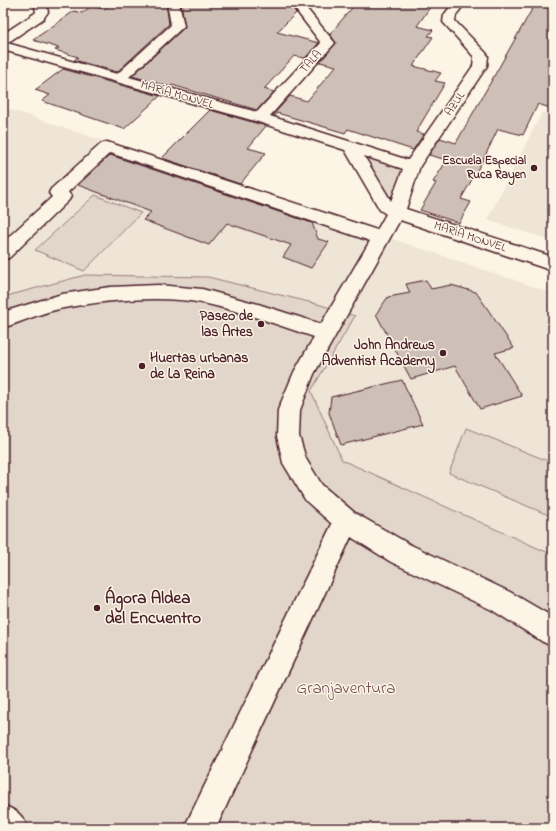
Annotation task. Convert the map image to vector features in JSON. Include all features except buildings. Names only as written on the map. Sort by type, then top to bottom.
[{"type":"street","points":[[3,40],[39,16],[42,12],[40,3]]},
{"type":"street","points":[[119,79],[178,26],[173,3]]},
{"type":"street","name":"TALA","points":[[260,118],[328,43],[301,9],[301,3]]},
{"type":"street","name":"AZUL","points":[[459,3],[450,15],[449,22],[481,56],[480,66],[412,166],[396,212],[325,333],[304,372],[289,410],[288,436],[295,463],[314,493],[346,521],[400,553],[501,601],[553,632]]},
{"type":"street","name":"MARÍA MONVEL","points":[[3,46],[260,118],[412,166]]},
{"type":"street","points":[[3,253],[63,196],[57,193],[107,147],[381,238]]},
{"type":"street","name":"MARÍA MONVEL","points":[[351,147],[386,206],[396,212],[553,264]]},
{"type":"street","points":[[3,320],[62,301],[110,294],[158,292],[202,296],[258,311],[325,333]]},
{"type":"street","points":[[200,828],[346,521]]},
{"type":"street","points":[[3,821],[12,828]]},
{"type":"shaded area","name":"John Andrews Adventist Academy","points":[[3,107],[553,293],[553,555],[342,460],[311,391],[354,315],[321,305],[208,277],[85,275],[3,297]]},
{"type":"shaded area","name":"Escuela Especial Ruca Rayen","points":[[542,112],[553,115],[553,241],[487,220]]},
{"type":"green space","points":[[358,153],[405,168],[394,207]]},
{"type":"green space","points":[[95,195],[141,213],[84,271],[35,250]]},
{"type":"green space","name":"Granjaventura","points":[[85,275],[208,277],[321,305],[355,316],[311,391],[342,460],[553,555],[553,828],[3,828],[3,297]]},
{"type":"green space","points":[[466,428],[553,463],[553,517],[449,473]]},
{"type":"place","name":"Escuela Especial Ruca Rayen","points":[[534,168]]},
{"type":"place","name":"Paseo de las Artes","points":[[261,324]]},
{"type":"place","name":"John Andrews Adventist Academy","points":[[443,353]]},
{"type":"place","name":"Huertas urbanas de La Reina","points":[[142,366]]},
{"type":"place","name":"Ágora Aldea del Encuentro","points":[[97,608]]}]
